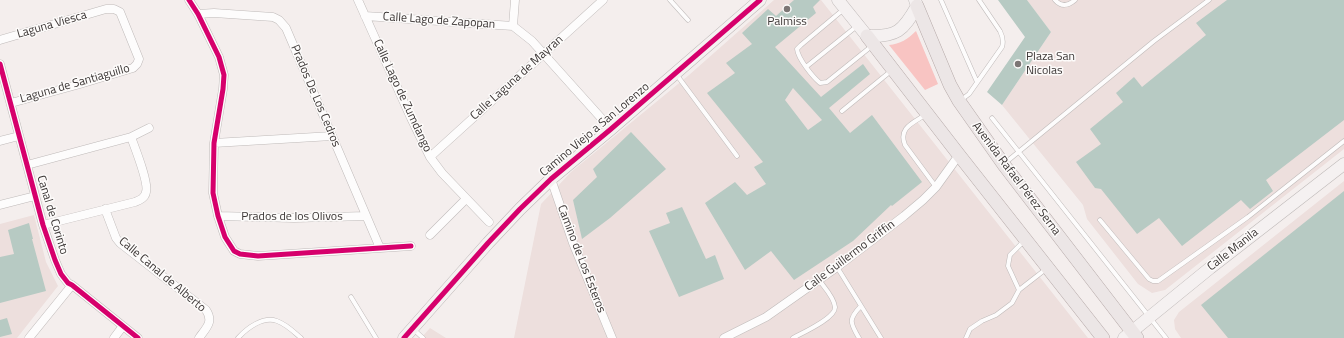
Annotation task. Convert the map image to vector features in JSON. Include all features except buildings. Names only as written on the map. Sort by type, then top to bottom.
[{"type":"main road","name":"Avenida Rafael Pérez Serna","points":[[916,3],[950,85],[959,101],[982,135],[1131,336]]},
{"type":"main road","points":[[870,40],[1103,338]]},
{"type":"street","name":"Calle Lago de Zumdango","points":[[358,0],[430,157],[442,173],[489,222]]},
{"type":"street","points":[[515,0],[513,26],[544,53],[611,130]]},
{"type":"street","name":"Calle Laguna de Mayran","points":[[430,157],[603,0]]},
{"type":"street","name":"Camino Viejo a San Lorenzo","points":[[404,338],[488,243],[551,179],[611,130],[760,0]]},
{"type":"street","points":[[841,4],[870,40],[894,33],[900,29],[909,20],[916,3]]},
{"type":"street","points":[[193,5],[219,57],[224,75],[214,143],[213,193],[218,216],[230,246],[234,251],[247,256],[258,256],[411,246]]},
{"type":"street","name":"Prados De Los Cedros","points":[[193,5],[214,13],[273,17],[286,28],[380,248]]},
{"type":"street","name":"Laguna Viesca","points":[[0,40],[106,9],[114,9],[120,12],[138,54],[138,64]]},
{"type":"street","name":"Calle Lago de Zapopan","points":[[365,16],[513,26]]},
{"type":"street","name":"Canal de Corinto","points":[[0,64],[1,73],[11,102],[43,225],[61,274],[68,283],[72,284],[138,338]]},
{"type":"street","name":"Laguna de Santiaguillo","points":[[11,102],[80,84],[133,68],[138,64]]},
{"type":"street","points":[[27,165],[131,138],[150,128]]},
{"type":"street","points":[[0,141],[19,136]]},
{"type":"street","points":[[214,143],[332,136]]},
{"type":"street","points":[[43,225],[141,200],[146,194],[147,184],[131,138]]},
{"type":"street","name":"Calle Guillermo Griffin","points":[[724,338],[736,335],[766,317],[837,267],[904,216],[936,187],[959,155]]},
{"type":"street","name":"Calle Manila","points":[[1131,336],[1150,318],[1210,268],[1344,164]]},
{"type":"street","name":"Camino de Los Esteros","points":[[551,179],[573,243],[612,338]]},
{"type":"street","points":[[0,205],[35,196]]},
{"type":"street","points":[[430,235],[466,199]]},
{"type":"street","name":"Calle Canal de Alberto","points":[[105,209],[116,238],[120,243],[206,310],[210,315],[209,324],[199,338]]},
{"type":"street","name":"Prados de los Olivos","points":[[218,216],[294,218],[366,216]]},
{"type":"street","points":[[29,338],[72,284]]},
{"type":"street","points":[[114,338],[123,326]]},
{"type":"lane","points":[[670,0],[688,20]]},
{"type":"lane","points":[[941,0],[977,82]]},
{"type":"lane","points":[[959,101],[969,94],[1002,47],[1003,40],[1000,31],[979,0]]},
{"type":"lane","points":[[1055,0],[1063,5],[1071,3],[1075,0]]},
{"type":"lane","points":[[1004,165],[1154,41],[1208,0]]},
{"type":"lane","points":[[841,4],[798,47],[797,52],[806,67],[820,83],[827,82],[870,40]]},
{"type":"lane","points":[[806,67],[858,25]]},
{"type":"lane","points":[[842,111],[893,70]]},
{"type":"lane","points":[[676,74],[736,156]]},
{"type":"lane","points":[[926,113],[906,128],[903,139],[936,187]]},
{"type":"lane","points":[[992,118],[1166,338]]},
{"type":"lane","points":[[1100,220],[1149,279],[1158,281],[1248,217],[1344,141]]},
{"type":"lane","points":[[1018,290],[1008,266],[1010,255],[1026,240]]},
{"type":"lane","points":[[837,267],[881,338]]},
{"type":"lane","points":[[966,338],[970,329],[982,321],[996,315],[1012,303],[1018,290],[1048,268]]},
{"type":"lane","points":[[792,338],[825,320],[832,315],[835,310],[833,300],[819,279]]},
{"type":"lane","points":[[350,298],[376,338]]},
{"type":"lane","points":[[859,338],[851,325],[851,320],[855,312],[861,306]]},
{"type":"lane","points":[[238,338],[251,326],[268,320],[276,320],[301,338]]},
{"type":"lane","points":[[413,328],[423,338]]},
{"type":"shaded area","points":[[774,0],[821,0],[1088,338],[514,338],[541,204],[571,172],[689,75]]},
{"type":"shaded area","points":[[1027,0],[1344,0],[1344,149],[1165,290],[1152,293],[1138,284],[1087,219],[1083,205],[1002,105],[1051,32]]},
{"type":"shaded area","points":[[916,31],[938,84],[925,90],[889,45],[904,41]]},
{"type":"shaded area","points":[[1344,181],[1344,338],[1181,338],[1175,329],[1174,320],[1179,312]]},
{"type":"shaded area","points":[[34,215],[46,262],[58,286],[17,338],[0,338],[0,224]]},
{"type":"shaded area","points":[[430,328],[446,338],[421,338]]},
{"type":"cycle path","points":[[189,0],[198,14],[219,57],[224,75],[214,143],[213,193],[218,216],[225,237],[234,251],[240,254],[258,256],[411,246]]},
{"type":"cycle path","points":[[404,338],[488,243],[551,179],[760,0]]},
{"type":"cycle path","points":[[0,64],[43,225],[61,274],[68,283],[138,338]]},
{"type":"place","name":"Palmiss","points":[[787,9]]},
{"type":"place","name":"Plaza San Nicolas","points":[[1018,64]]}]
